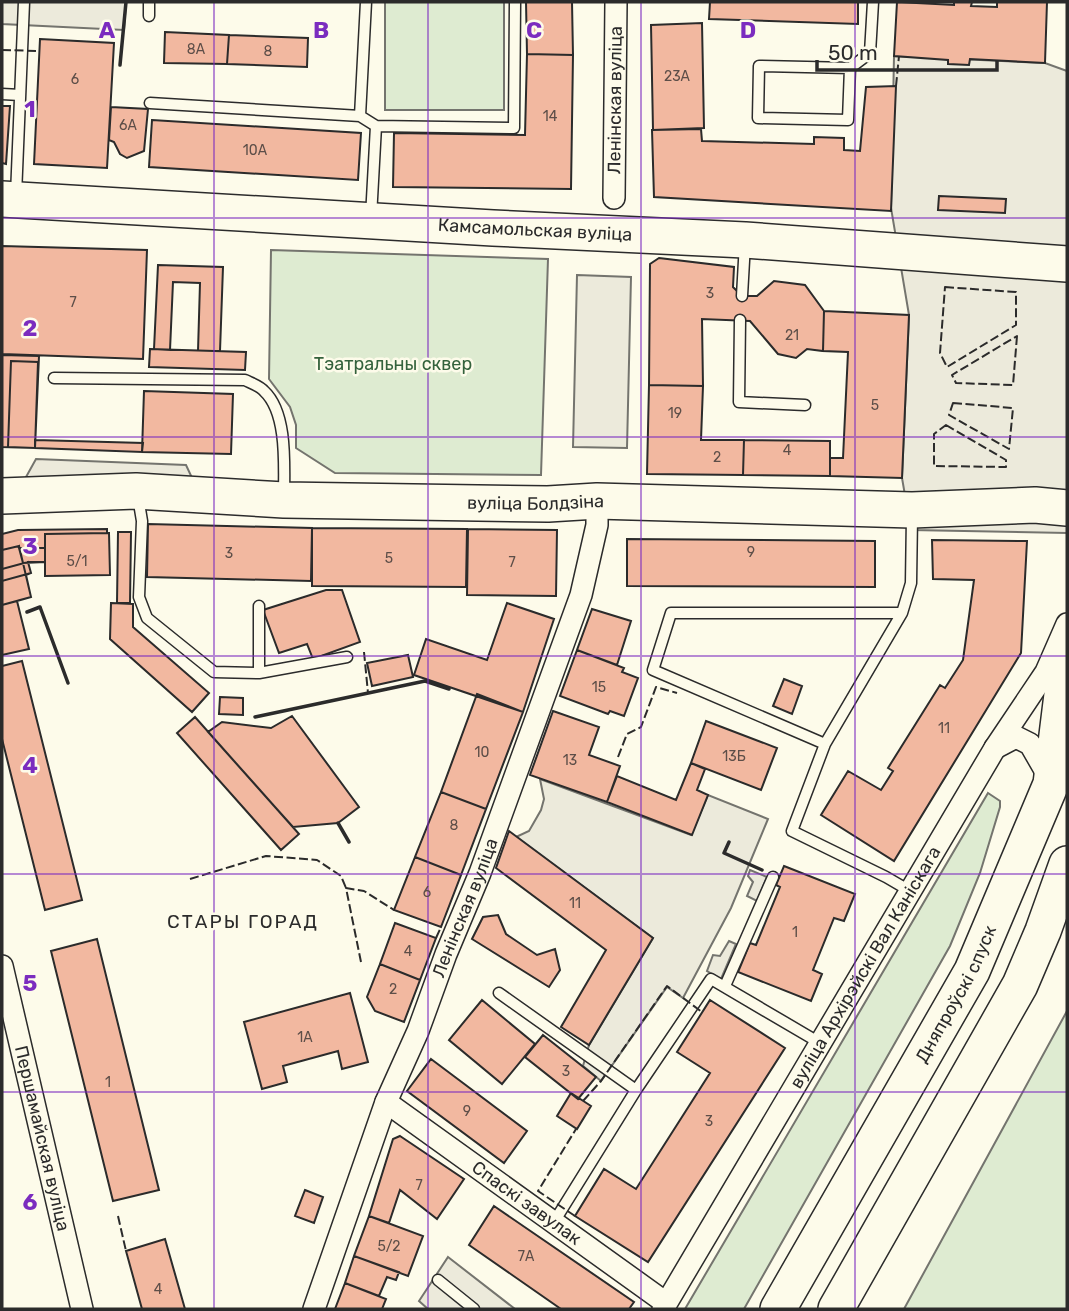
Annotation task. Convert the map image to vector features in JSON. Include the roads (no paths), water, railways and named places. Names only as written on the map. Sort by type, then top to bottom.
[{"type":"main road","name":"Камсамольская вуліца","points":[[9,200],[745,240],[1067,264]]},
{"type":"main road","name":"вуліца Болдзіна","points":[[2,496],[136,491],[284,500],[548,504],[597,501],[912,510],[1035,505],[1067,508]]},
{"type":"main road","name":"Дняпроўскі спуск","points":[[778,1309],[972,971],[1051,784],[1067,654]]},
{"type":"main road","points":[[836,1309],[1020,985],[1067,864]]},
{"type":"street","name":"Ленінская вуліца","points":[[614,198],[616,2]]},
{"type":"street","name":"Ленінская вуліца","points":[[314,1309],[386,1102],[418,1031],[480,873],[576,608],[594,546],[597,501]]},
{"type":"street","name":"вуліца Архірэйскі Вал Каніскага","points":[[664,1306],[995,748],[1046,672],[1067,624]]},
{"type":"street","points":[[995,748],[1016,737],[1030,744],[1051,784]]},
{"type":"street","name":"Першамайская вуліца","points":[[2,966],[80,1309]]},
{"type":"street","name":"Спаскі завулак","points":[[386,1102],[554,1222],[664,1306]]},
{"type":"lane","points":[[9,200],[20,95],[24,2]]},
{"type":"lane","points":[[149,2],[149,16]]},
{"type":"lane","points":[[360,116],[366,2]]},
{"type":"lane","points":[[150,103],[360,116],[376,126],[514,128],[515,2]]},
{"type":"lane","points":[[850,68],[848,120],[758,118],[760,66],[850,68],[870,53],[873,2]]},
{"type":"lane","points":[[2,94],[20,95]]},
{"type":"lane","points":[[371,220],[376,126]]},
{"type":"lane","points":[[742,296],[745,240]]},
{"type":"lane","points":[[740,320],[739,402],[805,405]]},
{"type":"lane","points":[[54,378],[245,380],[264,391],[274,404],[281,423],[284,500]]},
{"type":"lane","points":[[136,491],[142,521],[139,597],[147,618],[214,672],[259,673],[347,657]]},
{"type":"lane","points":[[910,891],[792,831],[825,744],[902,613],[911,583],[912,510]]},
{"type":"lane","points":[[259,606],[259,673]]},
{"type":"lane","points":[[825,744],[653,670],[671,613],[902,613]]},
{"type":"lane","points":[[725,986],[773,877]]},
{"type":"lane","points":[[554,1222],[636,1090],[711,979],[820,1043]]},
{"type":"lane","points":[[499,993],[636,1090]]},
{"type":"lane","points":[[438,1280],[474,1309]]},
{"type":"district","name":"СТАРЫ ГОРАД","points":[[243,921]]},
{"type":"park label","name":"Тэатральны сквер","points":[[393,364]]}]
